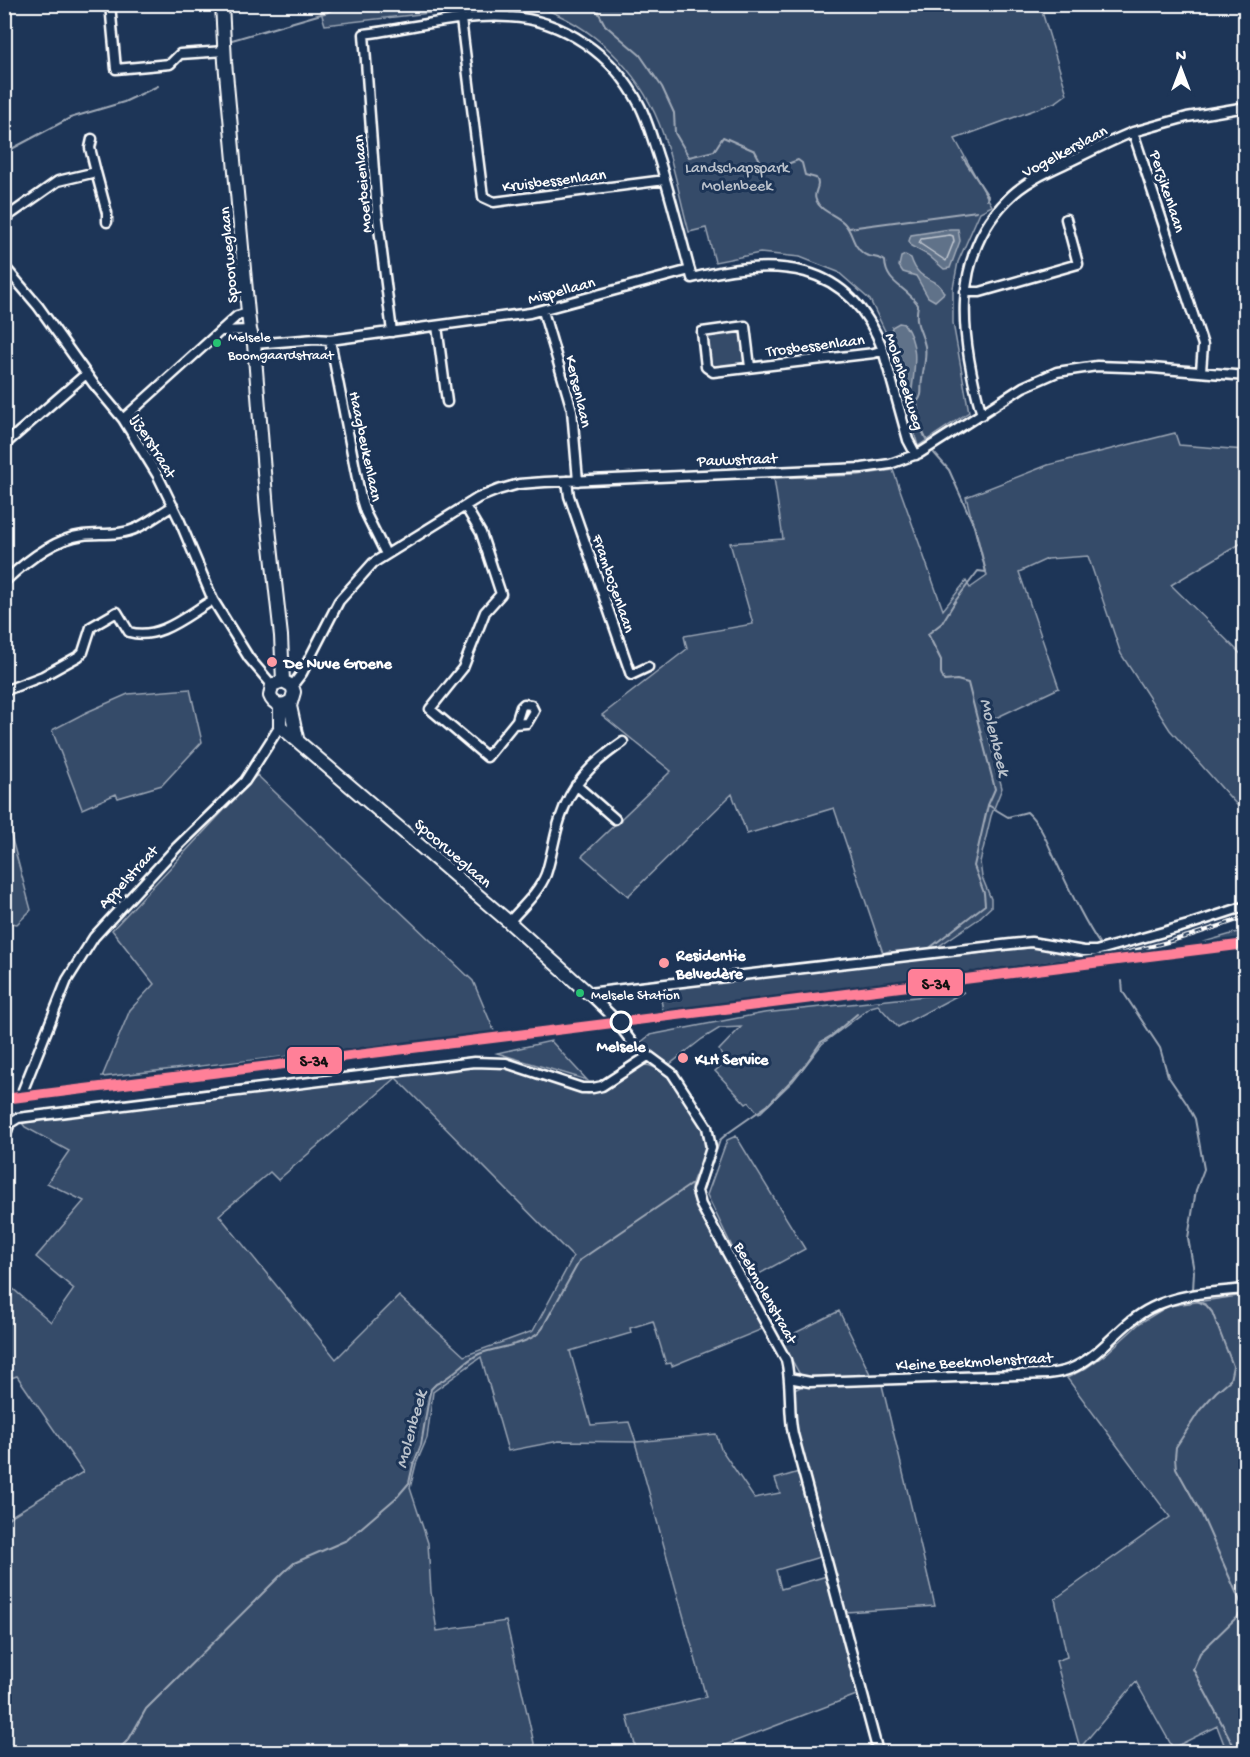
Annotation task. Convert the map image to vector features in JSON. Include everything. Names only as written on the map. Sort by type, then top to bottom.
[{"type":"street","points":[[110,4],[116,69],[170,64],[180,54],[225,51]]},
{"type":"street","name":"Spoorweglaan","points":[[222,4],[248,313],[254,344],[267,510],[281,636],[282,684],[293,698],[285,704],[274,703],[270,696],[282,684]]},
{"type":"street","points":[[461,20],[482,17],[528,18],[558,27],[580,39],[612,67],[633,95],[646,121],[690,270]]},
{"type":"street","name":"Moerbeienlaan","points":[[392,332],[377,212],[364,34],[461,20]]},
{"type":"street","name":"Kruisbessenlaan","points":[[461,20],[483,197],[494,202],[665,180]]},
{"type":"street","name":"Perzikenlaan","points":[[1201,371],[1203,345],[1133,132],[1187,117],[1245,106]]},
{"type":"street","name":"Vogelkerslaan","points":[[982,415],[970,363],[965,326],[964,292],[968,266],[982,233],[1008,198],[1038,177],[1105,143],[1133,132]]},
{"type":"street","points":[[92,139],[90,148],[107,213],[107,222]]},
{"type":"street","points":[[4,219],[58,181],[96,172]]},
{"type":"street","points":[[964,292],[980,292],[1078,264],[1066,219]]},
{"type":"street","name":"Molenbeekweg","points":[[690,270],[692,278],[715,272],[774,266],[805,270],[844,290],[863,310],[878,336],[908,440],[916,455]]},
{"type":"street","name":"Ijzerstraat","points":[[6,270],[38,306],[86,374],[123,419],[158,476],[173,506],[213,600],[249,658],[282,684]]},
{"type":"street","name":"Mispellaan","points":[[254,344],[330,340],[543,311],[690,270]]},
{"type":"street","name":"Kersenlaan","points":[[543,311],[573,410],[578,480]]},
{"type":"street","points":[[123,419],[224,331],[237,316],[248,313]]},
{"type":"street","name":"Trosbessenlaan","points":[[750,367],[744,322],[702,332],[706,367],[713,372],[883,350]]},
{"type":"street","points":[[437,326],[447,402]]},
{"type":"street","points":[[224,331],[250,330]]},
{"type":"street","name":"Haagbeukenlaan","points":[[330,340],[361,499],[386,554]]},
{"type":"street","name":"Pauwstraat","points":[[282,684],[302,673],[339,601],[373,563],[465,506],[498,490],[519,484],[578,480],[862,468],[890,464],[916,455],[1023,387],[1057,372],[1097,366],[1201,371],[1245,376]]},
{"type":"street","points":[[4,445],[86,374]]},
{"type":"street","name":"Frambozenlaan","points":[[567,481],[569,496],[631,675],[648,667]]},
{"type":"street","points":[[4,582],[25,563],[66,540],[82,535],[115,534],[136,529],[173,506]]},
{"type":"street","points":[[465,506],[481,533],[501,594],[484,612],[463,668],[430,710],[487,757],[514,724]]},
{"type":"street","points":[[4,691],[42,676],[79,656],[83,652],[91,627],[117,612],[129,632],[162,631],[213,600]]},
{"type":"street","points":[[280,726],[285,704]]},
{"type":"street","name":"Spoorweglaan","points":[[285,704],[297,739]]},
{"type":"street","name":"Spoorweglaan","points":[[280,726],[510,922],[588,993],[617,1023]]},
{"type":"street","name":"Appelstraat","points":[[23,1090],[67,980],[94,938],[177,847],[245,781],[280,726]]},
{"type":"street","points":[[510,922],[534,894],[546,875],[568,797],[586,771],[623,742]]},
{"type":"street","points":[[576,785],[615,819]]},
{"type":"street","points":[[588,993],[1021,943],[1096,951],[1245,906]]},
{"type":"street","name":"Beekmolenstraat","points":[[617,1023],[634,1045],[672,1073],[707,1127],[711,1148],[697,1191],[701,1205],[786,1360],[789,1378],[789,1417],[878,1752]]},
{"type":"street","points":[[4,1139],[10,1122],[18,1118],[474,1062],[506,1063],[582,1088],[593,1088],[602,1086],[648,1056]]},
{"type":"street","name":"Kleine Beekmolenstraat","points":[[789,1378],[810,1382],[1048,1374],[1070,1369],[1085,1360],[1129,1322],[1158,1304],[1208,1293],[1245,1289]]},
{"type":"green space","points":[[330,4],[498,5],[325,25],[320,9]]},
{"type":"green space","name":"Landschapspark Molenbeek","points":[[511,5],[1040,5],[1067,94],[1056,102],[955,139],[992,206],[980,212],[958,262],[953,288],[953,323],[969,412],[918,446],[885,331],[870,300],[838,272],[800,257],[760,253],[715,262],[706,228],[689,232],[663,134],[645,94],[632,76],[603,44],[567,19],[543,9]]},
{"type":"green space","points":[[739,331],[742,333],[745,362],[712,368],[709,365],[706,338],[708,335]]},
{"type":"green space","points":[[1175,433],[1179,445],[1245,450],[1245,541],[1171,585],[1245,658],[1245,814],[1170,730],[1121,654],[1088,556],[1047,559],[1019,572],[1059,688],[985,723],[1002,788],[991,816],[980,862],[982,877],[991,899],[991,907],[977,920],[930,952],[892,956],[890,951],[883,953],[834,808],[747,834],[732,794],[628,896],[582,856],[671,771],[602,715],[687,649],[684,636],[753,624],[730,543],[783,539],[774,478],[858,475],[893,470],[943,610],[966,581],[970,588],[987,576],[966,497],[1048,465]]},
{"type":"green space","points":[[190,689],[202,742],[162,785],[118,798],[116,794],[82,809],[52,730],[128,694]]},
{"type":"green space","points":[[257,775],[473,981],[495,1033],[102,1077],[130,1010],[154,984],[112,930]]},
{"type":"green space","points":[[10,832],[31,910],[17,924],[5,922],[5,834]]},
{"type":"green space","points":[[1245,930],[1245,941],[1197,948],[1197,944]]},
{"type":"green space","points":[[1038,947],[1087,957],[663,1011],[659,988]]},
{"type":"green space","points":[[964,992],[898,1027],[878,1005],[871,1007],[822,1044],[793,1081],[759,1114],[749,1102],[746,1104],[715,1071],[725,1062],[719,1050],[741,1027],[720,1028],[670,1064],[645,1049],[640,1043],[650,1035],[764,1013]]},
{"type":"green space","points":[[551,1041],[587,1080],[497,1053]]},
{"type":"green space","points":[[499,1065],[588,1094],[604,1088],[633,1069],[644,1065],[654,1067],[675,1083],[700,1121],[706,1143],[704,1156],[691,1186],[695,1204],[765,1328],[672,1366],[671,1363],[666,1364],[653,1321],[630,1328],[631,1333],[570,1351],[591,1425],[629,1422],[636,1442],[716,1434],[721,1449],[754,1498],[780,1493],[775,1479],[799,1472],[823,1556],[776,1570],[781,1589],[827,1576],[859,1694],[720,1747],[721,1752],[637,1752],[627,1716],[706,1697],[635,1442],[559,1441],[508,1451],[481,1357],[433,1392],[427,1438],[416,1464],[410,1488],[428,1543],[431,1592],[437,1631],[506,1621],[536,1752],[5,1752],[5,1520],[83,1472],[17,1376],[5,1380],[4,1281],[51,1322],[74,1289],[36,1257],[84,1201],[47,1183],[69,1151],[25,1127],[22,1123],[394,1075]],"holes":[[[396,1078],[573,1257],[533,1331],[464,1356],[399,1296],[336,1359],[219,1215],[270,1172],[278,1180]]]},
{"type":"green space","points":[[736,1136],[805,1249],[748,1280],[707,1195],[727,1140]]},
{"type":"green space","points":[[1245,1295],[1245,1752],[1227,1752],[1217,1726],[1173,1748],[1136,1682],[1080,1748],[1056,1661],[1067,1657],[1055,1599],[1170,1517],[1067,1378],[1106,1354],[1140,1323],[1168,1306]]},
{"type":"green space","points":[[839,1311],[872,1378],[805,1378],[799,1373],[781,1340]]},
{"type":"green space","points":[[882,1385],[935,1606],[846,1612],[798,1438],[794,1419],[794,1390],[803,1386]]},
{"type":"water","points":[[958,229],[960,241],[950,268],[944,269],[928,255],[911,246],[909,241],[911,235]]},
{"type":"water","points":[[905,255],[911,258],[919,273],[941,287],[944,293],[935,301],[928,297],[916,276],[903,272],[899,266],[901,257]]},
{"type":"water","points":[[899,323],[904,324],[909,332],[914,347],[914,372],[910,391],[907,389],[891,333],[892,327]]},
{"type":"waterway","points":[[232,40],[328,12],[342,4]]},
{"type":"waterway","name":"Molenbeek","points":[[594,4],[605,25],[640,55],[662,87],[674,113],[675,133],[689,157],[714,151],[723,137],[755,151],[762,164],[782,166],[798,160],[802,163],[805,175],[816,178],[818,181],[815,194],[818,204],[844,223],[860,251],[885,261],[889,275],[918,305],[917,323],[926,355],[921,394],[917,402],[919,424],[926,439]]},
{"type":"waterway","points":[[4,153],[70,118],[124,102],[158,86]]},
{"type":"waterway","points":[[963,158],[988,196],[987,200]]},
{"type":"waterway","points":[[849,228],[977,211]]},
{"type":"waterway","name":"Molenbeek","points":[[927,950],[985,905],[984,893],[974,866],[988,805],[995,789],[968,683],[957,680],[944,681],[941,673],[941,660],[928,634],[942,623],[978,571],[986,572],[975,528],[949,470],[934,453]]},
{"type":"waterway","points":[[988,805],[1008,817],[1027,812],[1036,822],[1081,913],[1101,946]]},
{"type":"waterway","points":[[1122,981],[1123,992],[1160,1048],[1168,1076],[1195,1119],[1204,1169],[1196,1190],[1188,1238],[1194,1271],[1193,1291]]},
{"type":"waterway","name":"Molenbeek","points":[[702,1186],[704,1187],[720,1140],[768,1105],[803,1068],[821,1042],[857,1014]]},
{"type":"waterway","name":"Molenbeek","points":[[116,1752],[129,1739],[146,1709],[284,1572],[294,1563],[347,1540],[397,1497],[409,1483],[421,1445],[431,1389],[436,1384],[479,1354],[517,1344],[535,1336],[541,1330],[580,1260],[693,1183],[697,1185]]},
{"type":"waterway","points":[[1195,1300],[1206,1305],[1212,1312],[1233,1366],[1230,1380],[1200,1410],[1176,1447],[1176,1468],[1201,1513],[1244,1610],[1200,1653],[1193,1669],[1237,1752]]},
{"type":"railway","points":[[1032,971],[1140,949],[1246,917]]},
{"type":"transit line","name":"S-34","points":[[4,1099],[1246,944]]},
{"type":"place","name":"Melsele Boomgaardstraat","points":[[217,343]]},
{"type":"place","name":"De Nuve Groene","points":[[272,662]]},
{"type":"place","name":"Residentie Belvedère","points":[[664,963]]},
{"type":"place","name":"Melsele Station","points":[[580,993]]},
{"type":"place","name":"Melsele","points":[[621,1022]]},
{"type":"place","name":"KLH Service","points":[[683,1058]]}]
